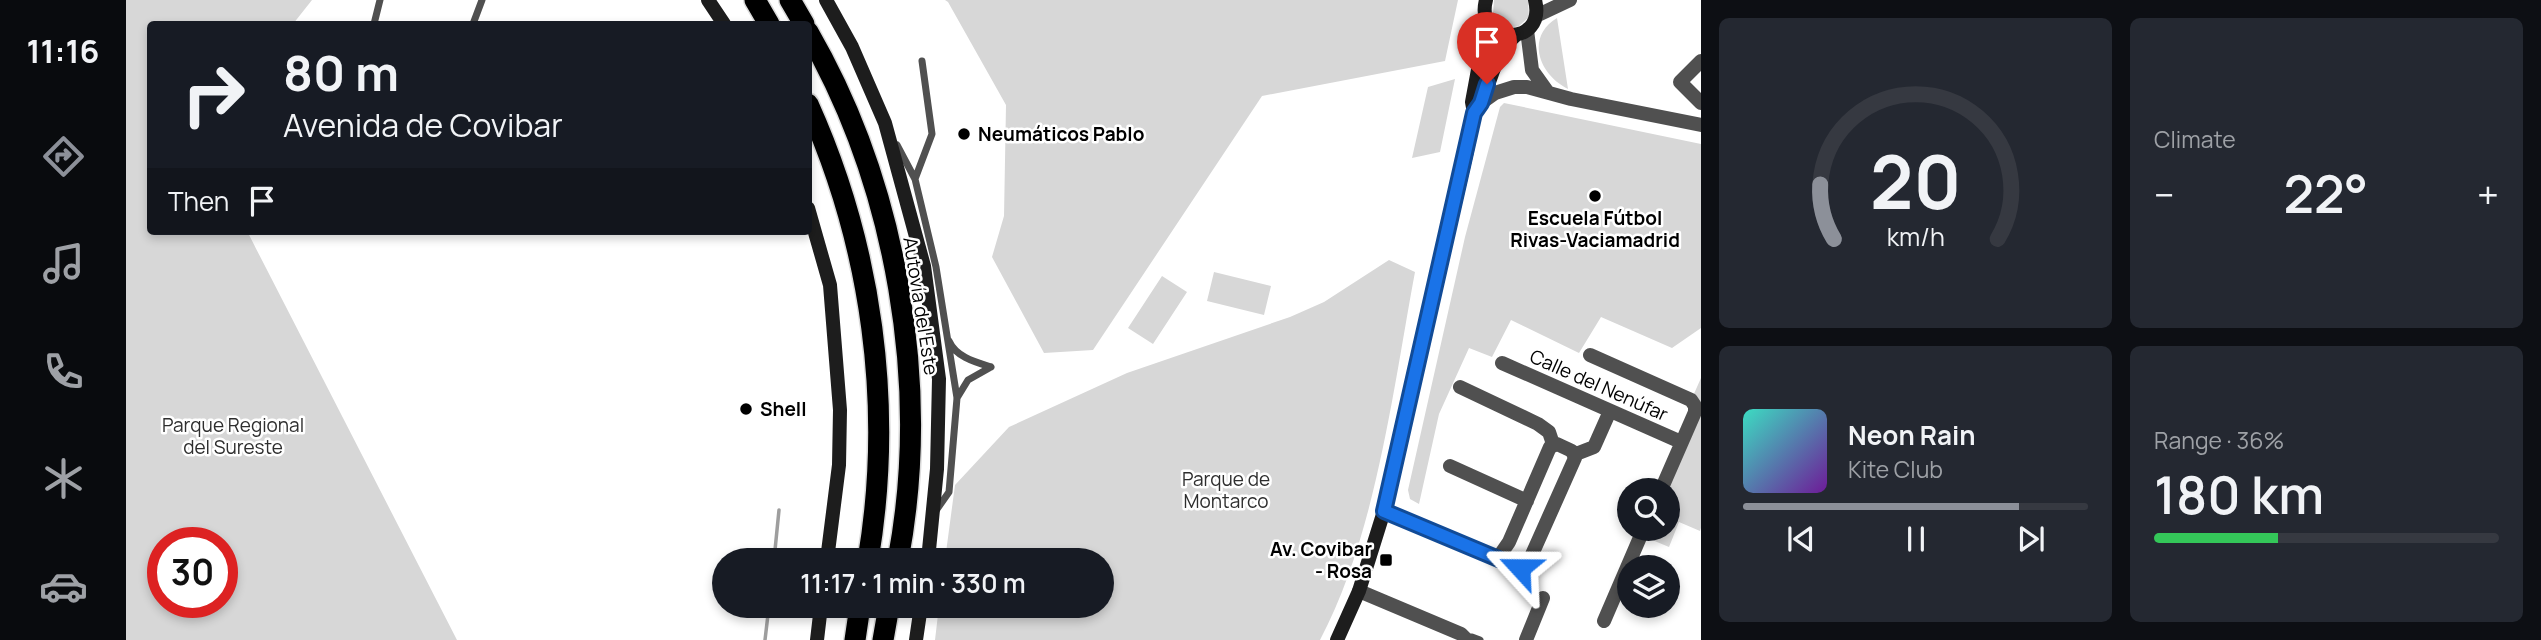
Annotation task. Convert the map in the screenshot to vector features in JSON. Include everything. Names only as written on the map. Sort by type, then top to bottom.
[{"type":"highway","points":[[790,0],[802,21]]},
{"type":"highway","name":"Autovía del Este","points":[[812,39],[825,61],[855,131],[880,204],[896,272],[910,388],[910,467],[900,548]]},
{"type":"highway","points":[[812,113],[849,215],[866,281],[872,322],[878,398],[878,466],[869,548]]},
{"type":"highway","points":[[855,640],[858,618]]},
{"type":"highway","points":[[883,640],[888,618]]},
{"type":"main road","points":[[708,0],[722,21]]},
{"type":"main road","points":[[825,0],[852,47],[885,123],[925,266],[939,379],[929,548]]},
{"type":"main road","points":[[1486,0],[1484,12],[1487,21],[1499,33],[1522,33]]},
{"type":"main road","points":[[1337,640],[1359,591],[1384,511],[1477,108],[1493,65],[1506,44],[1522,33],[1536,16],[1535,0]]},
{"type":"main road","points":[[1477,108],[1472,102],[1487,21]]},
{"type":"main road","points":[[812,222],[830,285],[840,410],[839,465],[829,548]]},
{"type":"main road","points":[[817,640],[820,618]]},
{"type":"main road","points":[[916,640],[919,618]]},
{"type":"street","points":[[1536,16],[1570,0]]},
{"type":"street","points":[[1522,33],[1532,70],[1547,91]]},
{"type":"street","points":[[1701,61],[1680,82],[1701,103]]},
{"type":"street","points":[[1477,108],[1495,93],[1514,87],[1528,87],[1572,99],[1701,125]]},
{"type":"street","points":[[1590,355],[1691,400],[1695,406],[1695,412],[1666,478]]},
{"type":"street","name":"Calle del Nenúfar","points":[[1502,362],[1681,442]]},
{"type":"street","points":[[1460,387],[1538,424],[1549,432],[1553,444],[1509,542],[1498,558]]},
{"type":"street","points":[[1384,511],[1520,568],[1526,568],[1576,454],[1594,447],[1610,411]]},
{"type":"street","points":[[1553,444],[1576,454]]},
{"type":"street","points":[[1450,466],[1527,501]]},
{"type":"street","points":[[1605,621],[1639,541]]},
{"type":"street","points":[[1359,591],[1471,639]]},
{"type":"street","points":[[1526,640],[1543,598]]},
{"type":"lane","points":[[375,21],[380,0]]},
{"type":"lane","points":[[473,21],[482,0]]},
{"type":"lane","points":[[915,179],[932,134],[922,61]]},
{"type":"lane","points":[[885,123],[915,179],[936,267],[944,331],[957,398],[949,492],[933,514]]},
{"type":"lane","points":[[944,331],[951,347],[967,359],[990,367],[968,380],[957,398]]},
{"type":"green space","name":"Parque Regional del Sureste","points":[[126,0],[312,0],[295,21],[147,21],[147,235],[249,235],[457,640],[126,640]]},
{"type":"green space","points":[[945,0],[1458,0],[1445,61],[1262,96],[1093,350],[1044,353],[992,257],[1004,216],[1006,105]]},
{"type":"green space","points":[[1494,0],[1528,0],[1529,17],[1519,26],[1503,26],[1493,14]]},
{"type":"green space","points":[[1557,18],[1568,89],[1550,75],[1540,55],[1541,35]]},
{"type":"green space","points":[[1455,79],[1440,152],[1412,158],[1428,87]]},
{"type":"green space","points":[[1504,103],[1701,144],[1701,328],[1672,348],[1601,317],[1579,353],[1511,320],[1492,357],[1469,348],[1439,414],[1419,504],[1410,499],[1408,490],[1465,237],[1500,107]]},
{"type":"green space","name":"Parque de Montarco","points":[[1389,260],[1415,272],[1369,508],[1339,599],[1320,640],[935,640],[938,618],[1114,618],[1114,548],[947,548],[955,485],[1009,427],[1127,373],[1290,317],[1324,302]]},
{"type":"green space","points":[[1214,272],[1271,286],[1264,315],[1207,301]]},
{"type":"green space","points":[[1162,276],[1187,292],[1153,344],[1128,328]]},
{"type":"green space","points":[[1701,378],[1700,531],[1680,522],[1680,478],[1671,478],[1693,396]]},
{"type":"green space","points":[[1655,541],[1671,541],[1669,547]]},
{"type":"waterway","points":[[775,548],[779,510]]},
{"type":"waterway","points":[[765,640],[768,618]]},
{"type":"place","name":"Neumáticos Pablo","points":[[964,134]]},
{"type":"place","name":"Escuela Fútbol Rivas-Vaciamadrid","points":[[1595,196]]},
{"type":"place","name":"Shell","points":[[746,409]]},
{"type":"place","name":"Av. Covibar - Rosa","points":[[1386,560]]},
{"type":"route","points":[[1487,84],[1481,103],[1474,113],[1384,511],[1520,568]]}]
